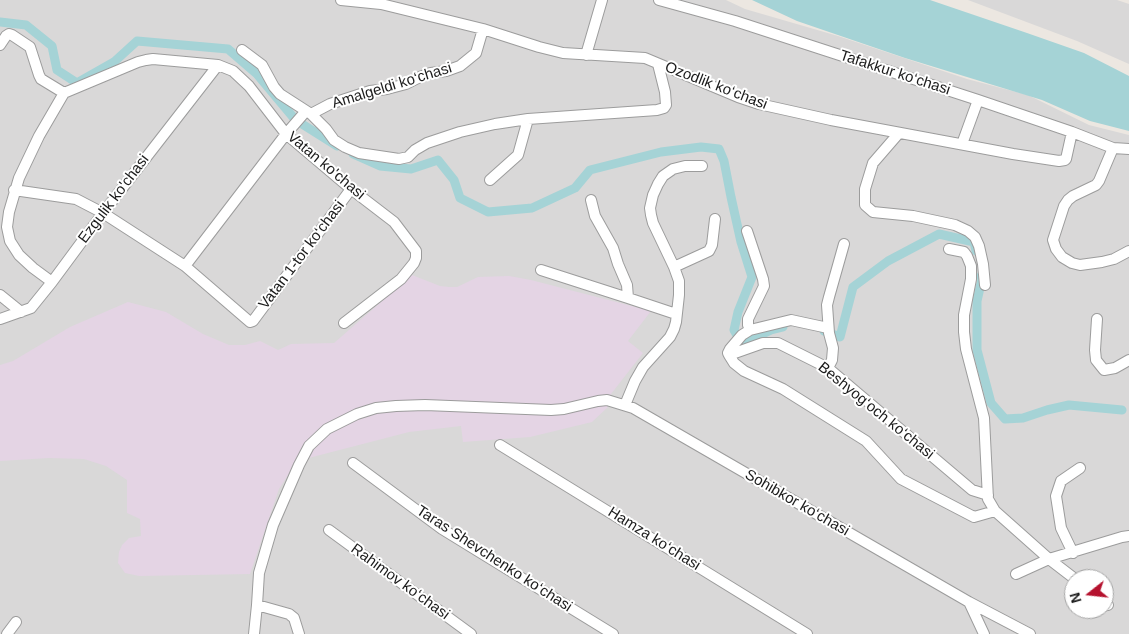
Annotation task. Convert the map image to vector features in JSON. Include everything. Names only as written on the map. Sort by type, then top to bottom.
[{"type":"street","name":"Ozodlik ko‘chasi","points":[[341,0],[381,4],[483,29],[539,48],[563,53],[645,58],[759,104],[831,120],[1013,154],[1062,161],[1066,159],[1072,132]]},
{"type":"street","points":[[586,55],[602,0]]},
{"type":"street","name":"Tafakkur ko‘chasi","points":[[659,0],[735,21],[978,100],[1113,148],[1129,149]]},
{"type":"street","name":"Amalgeldi ko‘chasi","points":[[309,112],[370,91],[388,90],[431,73],[446,71],[460,66],[476,52],[483,29]]},
{"type":"street","points":[[0,45],[9,34],[30,47],[41,79],[64,93],[39,136],[19,178],[14,190],[7,227],[10,241],[19,255],[32,268],[52,282]]},
{"type":"street","name":"Amalgeldi ko‘chasi","points":[[242,50],[262,65],[280,94],[309,112],[334,140],[345,148],[359,153],[400,159],[408,157],[422,146],[444,137],[486,126],[528,119],[664,108],[666,105],[665,92],[658,64]]},
{"type":"street","name":"Vatan ko'chasi","points":[[64,93],[138,62],[153,59],[218,65],[233,71],[249,86],[286,134],[351,189],[394,222],[416,251],[414,263],[401,279],[344,323]]},
{"type":"street","name":"Ezgulik ko'chasi","points":[[0,319],[31,308],[102,213],[218,65]]},
{"type":"street","points":[[962,144],[978,100]]},
{"type":"street","points":[[14,190],[76,198],[185,266],[286,134],[309,112]]},
{"type":"street","points":[[490,180],[518,155],[528,119]]},
{"type":"street","points":[[900,133],[873,163],[865,189],[865,205],[873,212],[913,216],[955,225],[968,231],[975,237],[979,246],[985,285]]},
{"type":"street","points":[[1113,148],[1096,185],[1073,196],[1064,206],[1053,240],[1056,249],[1062,257],[1072,263],[1092,264],[1108,261],[1129,251]]},
{"type":"street","points":[[625,405],[643,367],[670,337],[674,329],[679,295],[679,281],[674,267],[650,215],[653,195],[663,176],[673,169],[685,166],[702,166]]},
{"type":"street","name":"Vatan 1-tor ko‘chasi","points":[[185,266],[247,321],[253,321],[351,189]]},
{"type":"street","points":[[591,200],[595,216],[613,248],[627,285],[628,298]]},
{"type":"street","points":[[674,267],[709,251],[712,245],[715,219]]},
{"type":"street","points":[[747,231],[764,286],[748,319],[748,325],[743,335],[728,353],[734,363],[744,372],[783,389],[866,441],[901,479],[974,517],[995,511]]},
{"type":"street","points":[[828,368],[833,355],[833,348],[828,328],[827,305],[844,244]]},
{"type":"street","points":[[950,249],[964,252],[972,266],[964,315],[964,332],[966,349],[984,418],[988,499],[995,511],[1064,571]]},
{"type":"street","points":[[541,270],[676,314]]},
{"type":"street","points":[[0,295],[21,312]]},
{"type":"street","points":[[1097,319],[1096,360],[1104,370],[1115,368],[1129,360]]},
{"type":"street","points":[[743,335],[791,320],[828,328]]},
{"type":"street","name":"Beshyog‘och ko‘chasi","points":[[729,355],[763,342],[778,343],[828,368],[972,490],[988,495]]},
{"type":"street","name":"Sohibkor ko‘chasi","points":[[254,634],[259,573],[273,525],[309,446],[327,429],[357,414],[376,408],[425,405],[551,410],[608,400],[633,408],[969,602],[1030,634]]},
{"type":"street","name":"Hamza ko‘chasi","points":[[500,445],[807,634]]},
{"type":"street","name":"Taras Shevchenko ko‘chasi","points":[[353,463],[442,529],[613,634]]},
{"type":"street","points":[[1073,553],[1062,528],[1056,496],[1061,481],[1080,468]]},
{"type":"street","name":"Rahimov ko‘chasi","points":[[329,530],[472,634]]},
{"type":"street","points":[[1016,574],[1050,559],[1129,536]]},
{"type":"street","points":[[969,602],[984,634]]},
{"type":"street","points":[[257,605],[289,614],[294,618],[299,634]]},
{"type":"street","points":[[7,634],[16,622]]},
{"type":"shaded area","points":[[0,0],[726,0],[745,9],[838,36],[967,79],[1028,95],[1089,125],[1129,135],[1129,634],[0,634]]},
{"type":"shaded area","points":[[968,0],[1117,0],[1129,4],[1129,64],[1077,41]]},
{"type":"shaded area","points":[[412,275],[440,286],[449,287],[457,287],[478,277],[509,276],[651,311],[628,341],[643,353],[604,403],[608,407],[592,422],[530,437],[463,442],[461,426],[409,432],[297,461],[279,489],[250,574],[139,576],[125,573],[118,563],[122,545],[129,538],[141,536],[140,519],[127,513],[127,480],[106,466],[84,459],[49,458],[0,461],[0,365],[13,361],[70,327],[128,302],[166,312],[203,334],[229,345],[245,345],[260,341],[278,350],[291,344],[334,343]]},
{"type":"water","points":[[752,0],[930,0],[1027,33],[1084,53],[1129,76],[1129,131],[1090,121],[1042,100],[905,58],[797,21]]},
{"type":"waterway","points":[[0,22],[26,25],[52,46],[57,70],[77,83],[114,62],[137,41],[228,49],[257,74],[293,117]]},
{"type":"waterway","points":[[302,124],[337,146]]},
{"type":"waterway","points":[[353,154],[380,166],[411,169],[438,160],[454,180],[460,198],[488,212],[532,208],[575,188],[590,170],[661,152],[701,147],[719,149],[724,161],[741,242],[752,277],[738,312],[734,330],[742,344],[771,330],[783,327]]},
{"type":"waterway","points":[[824,331],[840,337],[853,287],[888,261],[939,234],[974,242],[976,251]]},
{"type":"waterway","points":[[981,276],[977,301],[977,350],[991,403],[1005,419],[1023,418],[1069,405],[1122,410]]}]
